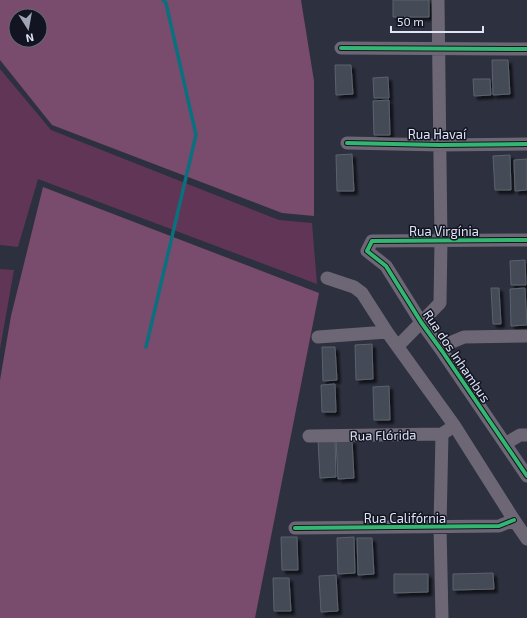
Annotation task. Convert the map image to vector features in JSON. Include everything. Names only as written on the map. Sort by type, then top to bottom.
[{"type":"street","points":[[398,346],[440,303],[441,240],[438,0]]},
{"type":"street","points":[[342,48],[527,49]]},
{"type":"street","name":"Rua Havaí","points":[[347,143],[440,145],[527,144]]},
{"type":"street","name":"Rua Virgínia","points":[[367,251],[372,241],[527,240]]},
{"type":"street","name":"Rua dos Inhambus","points":[[367,251],[386,266],[421,322],[527,476]]},
{"type":"street","points":[[328,278],[354,287],[362,293],[387,332],[454,425],[527,539]]},
{"type":"street","points":[[318,336],[387,332]]},
{"type":"street","points":[[442,351],[452,342],[464,337],[527,336]]},
{"type":"street","points":[[442,618],[440,527],[442,434],[454,425]]},
{"type":"street","name":"Rua Flórida","points":[[309,436],[442,434]]},
{"type":"street","points":[[505,444],[520,435],[527,435]]},
{"type":"street","name":"Rua Califórnia","points":[[295,528],[499,526],[514,520]]},
{"type":"shaded area","points":[[0,0],[301,0],[314,81],[314,216],[282,213],[52,125],[0,60]]},
{"type":"shaded area","points":[[0,69],[51,130],[279,220],[312,223],[317,284],[38,179],[18,247],[0,245]]},
{"type":"shaded area","points":[[43,187],[319,293],[255,618],[0,618],[0,380],[11,316]]},
{"type":"shaded area","points":[[0,269],[14,270],[0,349]]},
{"type":"building","points":[[393,0],[429,0],[429,17],[393,17]]},
{"type":"building","points":[[492,60],[508,60],[510,94],[493,95]]},
{"type":"building","points":[[335,65],[351,65],[353,94],[336,95]]},
{"type":"building","points":[[388,77],[389,98],[374,98],[373,78]]},
{"type":"building","points":[[473,79],[490,79],[491,95],[474,96]]},
{"type":"building","points":[[389,100],[390,135],[374,135],[373,101]]},
{"type":"building","points":[[352,154],[354,191],[337,191],[336,155]]},
{"type":"building","points":[[510,155],[511,190],[495,190],[493,156]]},
{"type":"building","points":[[527,159],[527,190],[515,191],[514,160]]},
{"type":"building","points":[[525,260],[526,285],[511,285],[510,261]]},
{"type":"building","points":[[491,288],[499,288],[501,324],[493,324]]},
{"type":"building","points":[[525,288],[527,325],[511,326],[510,289]]},
{"type":"building","points":[[372,344],[373,379],[356,380],[355,345]]},
{"type":"building","points":[[322,347],[335,347],[337,380],[323,381]]},
{"type":"building","points":[[335,384],[336,412],[322,412],[321,385]]},
{"type":"building","points":[[389,386],[390,420],[374,420],[373,387]]},
{"type":"building","points":[[335,439],[336,477],[320,478],[318,440]]},
{"type":"building","points":[[352,440],[354,478],[338,479],[336,441]]},
{"type":"building","points":[[281,537],[297,537],[298,570],[282,570]]},
{"type":"building","points":[[354,537],[355,573],[338,574],[337,538]]},
{"type":"building","points":[[357,538],[372,538],[374,574],[358,575]]},
{"type":"building","points":[[493,573],[494,589],[453,590],[453,574]]},
{"type":"building","points":[[394,574],[428,574],[428,592],[394,593]]},
{"type":"building","points":[[336,575],[338,611],[321,612],[319,576]]},
{"type":"building","points":[[273,578],[289,578],[291,611],[274,611]]},
{"type":"waterway","points":[[146,347],[196,135],[166,3],[163,0]]},
{"type":"cycle path","points":[[341,48],[527,49]]},
{"type":"cycle path","points":[[347,143],[440,145],[527,144]]},
{"type":"cycle path","points":[[527,240],[372,241],[367,251],[386,266],[421,322],[527,476]]},
{"type":"cycle path","points":[[295,528],[499,526],[514,520]]}]
